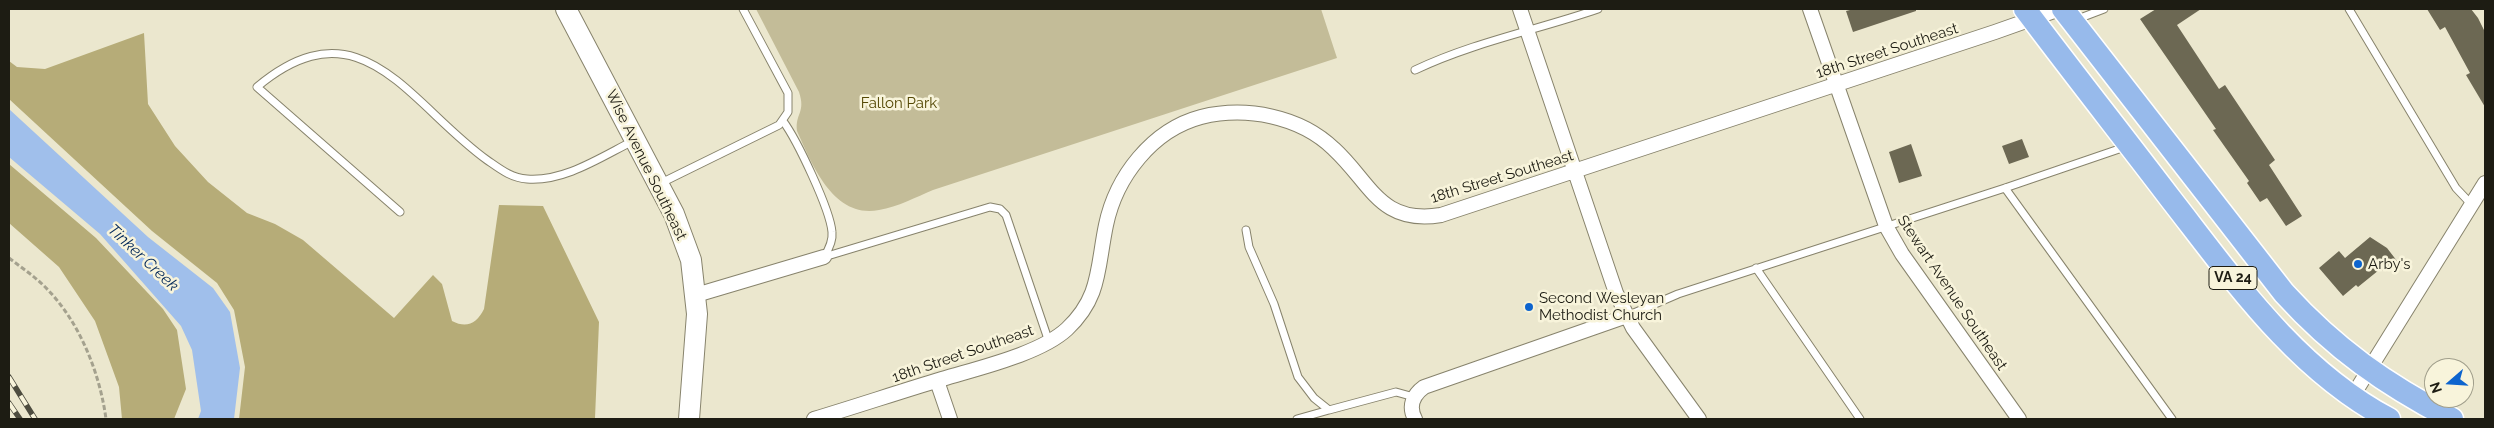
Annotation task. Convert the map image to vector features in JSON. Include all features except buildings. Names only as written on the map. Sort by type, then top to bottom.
[{"type":"main road","name":"VA 24","points":[[2065,13],[2284,293],[2316,328],[2369,370],[2412,399],[2452,419]]},
{"type":"main road","name":"VA 24","points":[[2029,14],[2231,276],[2282,337],[2313,367],[2352,397],[2389,419]]},
{"type":"street","name":"Wise Avenue Southeast","points":[[566,9],[682,231],[691,260],[697,314],[689,419]]},
{"type":"street","points":[[1520,9],[1616,292],[1627,316],[1700,419]]},
{"type":"street","name":"Stewart Avenue Southeast","points":[[1810,9],[1886,226],[1902,254],[2018,419]]},
{"type":"street","name":"18th Street Southeast","points":[[814,419],[1004,360],[1049,342],[1064,331],[1080,316],[1089,302],[1097,283],[1106,224],[1116,196],[1126,176],[1140,156],[1155,141],[1178,126],[1200,118],[1243,112],[1262,114],[1291,122],[1313,133],[1334,148],[1372,194],[1385,205],[1410,216],[1441,215],[1836,85],[2029,14],[2065,13]]},
{"type":"street","points":[[2352,397],[2485,184]]},
{"type":"street","points":[[696,295],[824,257]]},
{"type":"street","points":[[1415,419],[1411,413],[1414,397],[1424,387],[1627,316]]},
{"type":"street","points":[[936,380],[950,419]]},
{"type":"lane","points":[[659,185],[783,121],[788,112],[788,93],[743,9]]},
{"type":"lane","points":[[1415,70],[1454,53],[1528,32],[1598,9]]},
{"type":"lane","points":[[2065,13],[2104,9]]},
{"type":"lane","points":[[2349,9],[2456,188],[2472,205]]},
{"type":"lane","points":[[281,62],[257,87],[400,212]]},
{"type":"lane","points":[[403,75],[474,151],[506,174],[527,179],[558,177],[636,140]]},
{"type":"lane","points":[[783,121],[792,133],[806,162],[831,224],[830,246],[824,257]]},
{"type":"lane","points":[[1627,316],[1678,294],[2005,188],[2130,145]]},
{"type":"lane","points":[[2005,188],[2172,419]]},
{"type":"lane","points":[[824,257],[990,207],[1000,209],[1006,215],[1049,342]]},
{"type":"lane","points":[[1246,230],[1248,247],[1274,304],[1298,377],[1314,398],[1329,410]]},
{"type":"lane","points":[[1756,268],[1860,419]]},
{"type":"lane","points":[[1297,419],[1396,392],[1414,397]]},
{"type":"path","points":[[9,258],[48,290],[76,329],[89,357],[104,405],[106,419]]},
{"type":"green space","name":"Fallon Park","points":[[756,9],[1321,9],[1337,58],[933,190],[893,207],[863,211],[849,206],[837,198],[817,173],[797,131],[797,120],[801,109],[799,92]]},
{"type":"shaded area","points":[[144,33],[148,104],[175,146],[208,182],[247,213],[275,224],[303,240],[394,318],[433,275],[442,284],[452,321],[467,324],[475,321],[484,309],[499,205],[543,206],[599,322],[595,418],[239,419],[245,367],[234,310],[217,283],[152,231],[9,99],[9,61],[17,67],[45,69]]},
{"type":"shaded area","points":[[9,164],[96,238],[163,309],[177,330],[186,389],[174,419],[122,419],[119,387],[95,321],[59,267],[9,223]]},
{"type":"water","name":"Tinker Creek","points":[[9,109],[148,237],[213,288],[230,312],[240,368],[234,419],[198,419],[201,411],[192,350],[181,326],[100,234],[9,157]]},
{"type":"railway","points":[[9,377],[35,419]]},
{"type":"railway","points":[[9,403],[20,419]]},
{"type":"place","name":"Arby's","points":[[2358,264]]},
{"type":"place","name":"Second Wesleyan Methodist Church","points":[[1529,307]]}]
